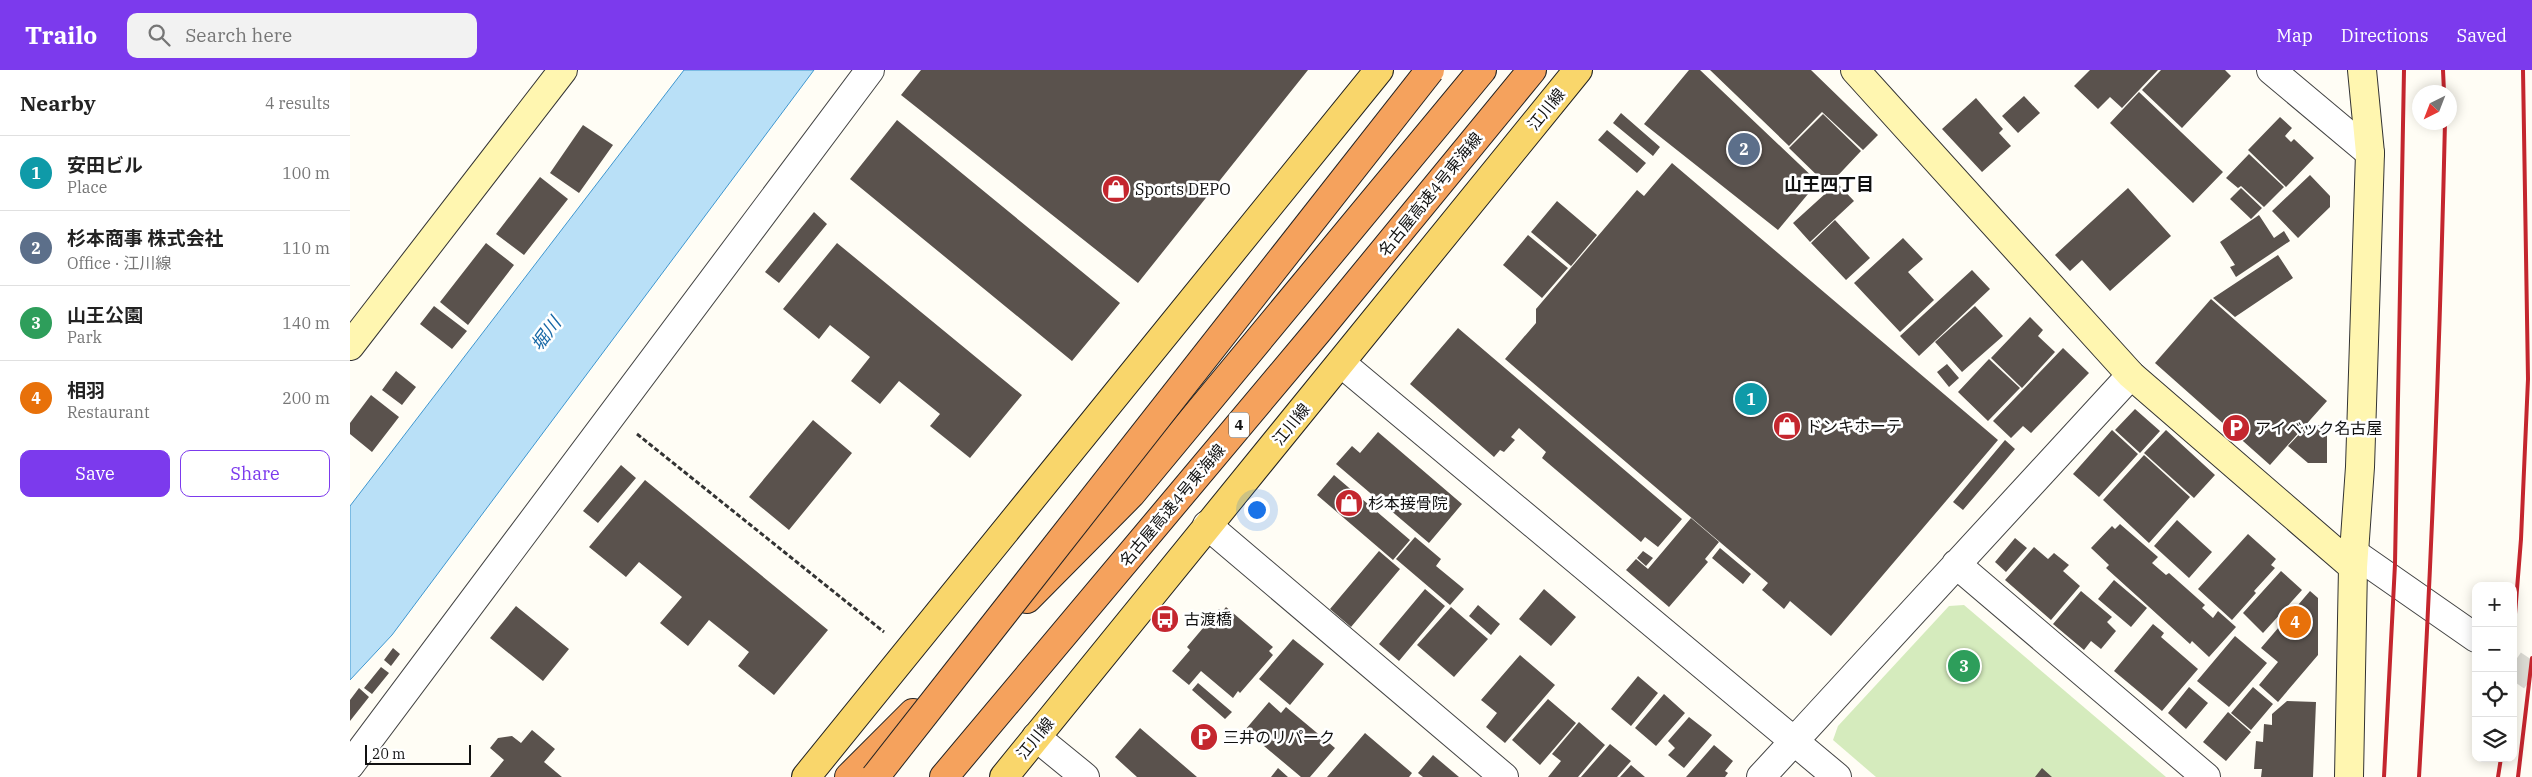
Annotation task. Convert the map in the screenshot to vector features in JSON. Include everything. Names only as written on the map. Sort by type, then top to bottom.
[{"type":"highway","points":[[875,777],[1430,70]]},
{"type":"highway","points":[[850,777],[1131,494],[1482,70]]},
{"type":"highway","name":"名古屋高速4号東海線","points":[[944,777],[1318,331],[1532,70]]},
{"type":"main road","points":[[806,777],[1379,70]]},
{"type":"main road","name":"江川線","points":[[1004,777],[1578,70]]},
{"type":"street","points":[[350,346],[563,70]]},
{"type":"street","points":[[350,766],[870,70]]},
{"type":"street","points":[[1855,70],[2131,375],[2354,560],[2472,635]]},
{"type":"street","points":[[2271,70],[2370,153]]},
{"type":"street","points":[[2349,777],[2354,560],[2360,467],[2370,153],[2362,70]]},
{"type":"street","points":[[1340,363],[1837,777]]},
{"type":"street","points":[[1760,777],[1795,742],[2131,375]]},
{"type":"street","points":[[1207,525],[1504,777]]},
{"type":"street","points":[[1956,564],[2206,777]]},
{"type":"street","points":[[1036,737],[1085,777]]},
{"type":"path","points":[[634,431],[884,632]]},
{"type":"green space","points":[[1964,605],[2166,777],[1876,777],[1833,740],[1838,726],[1949,606]]},
{"type":"water","name":"堀川","points":[[684,70],[814,70],[392,635],[350,680],[350,506]]},
{"type":"building","name":"Sports DEPO","points":[[921,70],[1308,70],[1138,283],[901,95]]},
{"type":"building","points":[[1689,70],[1700,70],[1818,182],[1778,230],[1644,124]]},
{"type":"building","points":[[1710,70],[1811,70],[1878,135],[1863,150],[1822,112],[1789,146]]},
{"type":"building","points":[[2090,70],[2158,70],[2122,108],[2110,97],[2098,109],[2074,86]]},
{"type":"building","points":[[2161,70],[2225,70],[2231,76],[2182,128],[2142,90]]},
{"type":"building","points":[[2139,92],[2223,172],[2193,203],[2110,123]]},
{"type":"building","points":[[2024,96],[2040,113],[2018,133],[2002,116]]},
{"type":"building","points":[[1976,98],[2003,129],[1999,133],[2011,146],[1982,172],[1942,129]]},
{"type":"building","points":[[1621,113],[1660,147],[1653,156],[1613,123]]},
{"type":"building","points":[[1823,114],[1861,151],[1828,186],[1789,148]]},
{"type":"building","points":[[2280,117],[2292,128],[2285,136],[2291,142],[2294,139],[2314,158],[2286,187],[2248,150]]},
{"type":"building","points":[[897,120],[1120,303],[1072,361],[850,179]]},
{"type":"building","points":[[583,125],[613,145],[579,193],[550,173]]},
{"type":"building","points":[[1607,130],[1646,163],[1637,173],[1598,140]]},
{"type":"building","points":[[2249,154],[2284,187],[2264,207],[2241,186],[2238,188],[2226,178]]},
{"type":"building","points":[[1672,163],[1998,440],[1831,636],[1790,601],[1784,609],[1762,590],[1768,583],[1505,359],[1536,323],[1536,309],[1637,190],[1644,196]]},
{"type":"building","points":[[2310,175],[2330,196],[2330,207],[2298,238],[2272,211]]},
{"type":"building","points":[[540,177],[568,199],[524,255],[496,234]]},
{"type":"building","points":[[1837,183],[1854,201],[1810,242],[1793,223]]},
{"type":"building","points":[[2128,188],[2171,236],[2110,291],[2082,260],[2070,271],[2055,255]]},
{"type":"building","points":[[2241,188],[2262,208],[2251,219],[2230,199]]},
{"type":"building","points":[[1557,201],[1597,235],[1571,266],[1531,232]]},
{"type":"building","points":[[814,212],[827,224],[779,283],[765,272]]},
{"type":"building","points":[[2259,215],[2274,238],[2284,231],[2290,241],[2236,277],[2230,267],[2235,265],[2220,242]]},
{"type":"building","points":[[1835,220],[1870,258],[1846,280],[1811,243]]},
{"type":"building","points":[[1528,235],[1568,268],[1542,298],[1503,265]]},
{"type":"building","points":[[1903,238],[1923,259],[1908,272],[1934,300],[1900,332],[1854,283]]},
{"type":"building","points":[[486,243],[514,265],[468,325],[440,302]]},
{"type":"building","points":[[837,243],[1022,395],[970,458],[930,426],[940,414],[899,381],[880,404],[851,381],[870,357],[830,325],[819,339],[783,309]]},
{"type":"building","points":[[2278,255],[2293,278],[2235,317],[2213,298]]},
{"type":"building","points":[[1972,270],[1990,289],[1919,356],[1900,336]]},
{"type":"building","points":[[2211,299],[2327,401],[2270,465],[2155,363]]},
{"type":"building","points":[[434,306],[467,331],[452,349],[420,324]]},
{"type":"building","points":[[1975,306],[2003,336],[1962,372],[1935,342]]},
{"type":"building","points":[[2030,317],[2043,330],[2038,336],[2055,352],[2022,388],[1991,358]]},
{"type":"building","points":[[1458,328],[1682,519],[1658,547],[1645,537],[1641,542],[1542,458],[1546,452],[1519,428],[1511,437],[1515,440],[1504,452],[1500,450],[1494,457],[1410,384]]},
{"type":"building","points":[[2063,348],[2089,373],[2031,433],[2023,426],[2011,438],[1993,421]]},
{"type":"building","points":[[1989,359],[2020,388],[1988,421],[1958,392]]},
{"type":"building","points":[[1947,364],[1959,378],[1949,387],[1937,372]]},
{"type":"building","points":[[396,371],[416,387],[402,405],[382,390]]},
{"type":"building","points":[[371,395],[399,417],[372,452],[350,434],[350,423]]},
{"type":"building","points":[[2135,409],[2160,431],[2140,453],[2115,430]]},
{"type":"building","points":[[813,420],[852,453],[789,530],[749,497]]},
{"type":"building","points":[[2308,425],[2327,425],[2327,463],[2308,463],[2288,446]]},
{"type":"building","points":[[2112,430],[2138,454],[2099,497],[2073,474]]},
{"type":"building","points":[[2166,430],[2215,475],[2194,498],[2144,453]]},
{"type":"building","points":[[1378,432],[1462,504],[1429,543],[1336,464],[1352,446],[1360,453]]},
{"type":"building","points":[[2005,440],[2015,449],[1963,510],[1953,502]]},
{"type":"building","points":[[2144,455],[2190,497],[2149,543],[2103,500]]},
{"type":"building","points":[[621,465],[636,478],[598,523],[583,511]]},
{"type":"building","points":[[1334,475],[1410,540],[1393,560],[1317,495]]},
{"type":"building","points":[[645,480],[828,630],[774,695],[738,666],[749,652],[709,620],[688,646],[660,623],[682,597],[639,562],[626,577],[589,547]]},
{"type":"building","points":[[1691,518],[1719,542],[1705,559],[1708,562],[1669,607],[1626,570],[1636,559],[1648,569]]},
{"type":"building","points":[[2177,520],[2212,552],[2189,578],[2154,546]]},
{"type":"building","points":[[2120,524],[2158,557],[2152,563],[2166,575],[2169,573],[2205,605],[2202,608],[2213,618],[2218,611],[2236,627],[2209,657],[2192,641],[2190,644],[2106,568],[2109,565],[2091,548],[2112,526],[2115,529]]},
{"type":"building","points":[[2248,534],[2276,559],[2271,565],[2275,568],[2254,591],[2256,593],[2232,620],[2198,589]]},
{"type":"building","points":[[1415,537],[1441,559],[1436,566],[1464,589],[1450,605],[1396,559]]},
{"type":"building","points":[[2015,538],[2027,548],[2006,572],[1995,562]]},
{"type":"building","points":[[2034,547],[2048,559],[2054,553],[2069,565],[2063,571],[2080,586],[2051,620],[2005,580]]},
{"type":"building","points":[[1720,548],[1751,574],[1743,584],[1712,558]]},
{"type":"building","points":[[1379,551],[1400,569],[1351,627],[1330,609]]},
{"type":"building","points":[[1643,551],[1653,558],[1646,566],[1637,558]]},
{"type":"building","points":[[2281,571],[2302,590],[2263,633],[2243,613]]},
{"type":"building","points":[[2114,580],[2147,608],[2131,627],[2098,599]]},
{"type":"building","points":[[1425,589],[1445,606],[1399,661],[1379,644]]},
{"type":"building","points":[[1544,589],[1576,617],[1551,646],[1519,619]]},
{"type":"building","points":[[2081,591],[2112,617],[2107,622],[2116,631],[2101,649],[2091,641],[2084,650],[2053,624]]},
{"type":"building","points":[[2310,591],[2318,598],[2318,655],[2278,702],[2259,685],[2278,662],[2261,648]]},
{"type":"building","points":[[1478,605],[1500,624],[1491,635],[1469,616]]},
{"type":"building","points":[[516,606],[569,649],[543,681],[490,638]]},
{"type":"building","points":[[1226,607],[1273,647],[1269,651],[1273,655],[1240,693],[1238,691],[1233,698],[1201,671],[1189,685],[1172,671],[1190,650],[1187,647],[1219,609],[1222,612]]},
{"type":"building","points":[[1451,607],[1488,639],[1454,677],[1417,645]]},
{"type":"building","points":[[2153,624],[2164,633],[2161,637],[2198,669],[2162,711],[2114,671]]},
{"type":"building","points":[[2235,636],[2267,663],[2229,707],[2197,681]]},
{"type":"building","points":[[1293,639],[1324,664],[1290,705],[1259,679]]},
{"type":"building","points":[[393,648],[400,654],[391,666],[384,660]]},
{"type":"building","points":[[1520,655],[1555,685],[1505,743],[1486,727],[1497,713],[1481,700]]},
{"type":"building","points":[[381,667],[389,673],[372,694],[364,688]]},
{"type":"building","points":[[1638,676],[1658,693],[1631,726],[1611,709]]},
{"type":"building","points":[[1198,683],[1232,712],[1225,719],[1192,690]]},
{"type":"building","points":[[2189,687],[2208,703],[2186,729],[2168,713]]},
{"type":"building","points":[[2253,687],[2273,704],[2251,730],[2231,713]]},
{"type":"building","points":[[359,688],[369,697],[350,721],[350,700]]},
{"type":"building","points":[[1664,694],[1685,713],[1656,746],[1635,728]]},
{"type":"building","points":[[1548,699],[1576,723],[1540,765],[1512,740]]},
{"type":"building","points":[[2287,701],[2316,702],[2313,777],[2261,777],[2262,769],[2254,769],[2256,741],[2263,742],[2264,724],[2272,725],[2272,714]]},
{"type":"building","points":[[1269,702],[1281,713],[1286,707],[1335,748],[1310,777],[1301,777],[1245,730]]},
{"type":"building","points":[[2228,712],[2251,732],[2226,761],[2203,742]]},
{"type":"building","points":[[1689,717],[1712,735],[1684,768],[1668,755],[1675,748],[1668,741]]},
{"type":"building","points":[[1579,722],[1605,745],[1578,777],[1548,777],[1561,761],[1552,754]]},
{"type":"building","points":[[1140,728],[1197,777],[1137,777],[1115,757]]},
{"type":"building","points":[[532,730],[555,749],[544,762],[562,777],[490,777],[504,760],[490,748],[498,738],[512,736],[521,743]]},
{"type":"building","points":[[1365,733],[1412,773],[1409,777],[1327,777]]},
{"type":"building","points":[[1610,744],[1631,761],[1617,777],[1581,777]]},
{"type":"building","points":[[1714,745],[1733,761],[1725,771],[1728,773],[1725,777],[1686,777]]},
{"type":"building","points":[[1433,755],[1459,777],[1423,777],[1418,773]]},
{"type":"building","points":[[1631,765],[1645,777],[1620,777]]},
{"type":"building","points":[[1278,768],[1288,777],[1271,777]]},
{"type":"building","points":[[2042,768],[2052,777],[2035,777]]},
{"type":"tunnel","points":[[2517,667],[2532,677]]},
{"type":"railway","points":[[2384,777],[2395,564],[2404,70]]},
{"type":"railway","points":[[2443,70],[2444,85]]},
{"type":"railway","points":[[2514,627],[2521,539],[2528,379],[2523,70]]},
{"type":"railway","points":[[2419,777],[2435,450],[2445,130]]},
{"type":"railway","points":[[2518,777],[2532,658]]},
{"type":"railway","points":[[2498,777],[2500,762]]},
{"type":"place","name":"杉本商事 株式会社","points":[[1744,149]]},
{"type":"place","name":"Sports DEPO","points":[[1116,189]]},
{"type":"place","name":"安田ビル","points":[[1751,399]]},
{"type":"place","name":"ドンキホーテ","points":[[1787,426]]},
{"type":"place","name":"アイベック名古屋","points":[[2236,428]]},
{"type":"place","name":"杉本接骨院","points":[[1349,503]]},
{"type":"place","name":"古渡橋","points":[[1165,619]]},
{"type":"place","name":"相羽","points":[[2295,622]]},
{"type":"place","name":"山王公園","points":[[1964,666]]},
{"type":"place","name":"三井のリパーク","points":[[1204,737]]},
{"type":"district","name":"山王四丁目","points":[[1829,185]]}]
